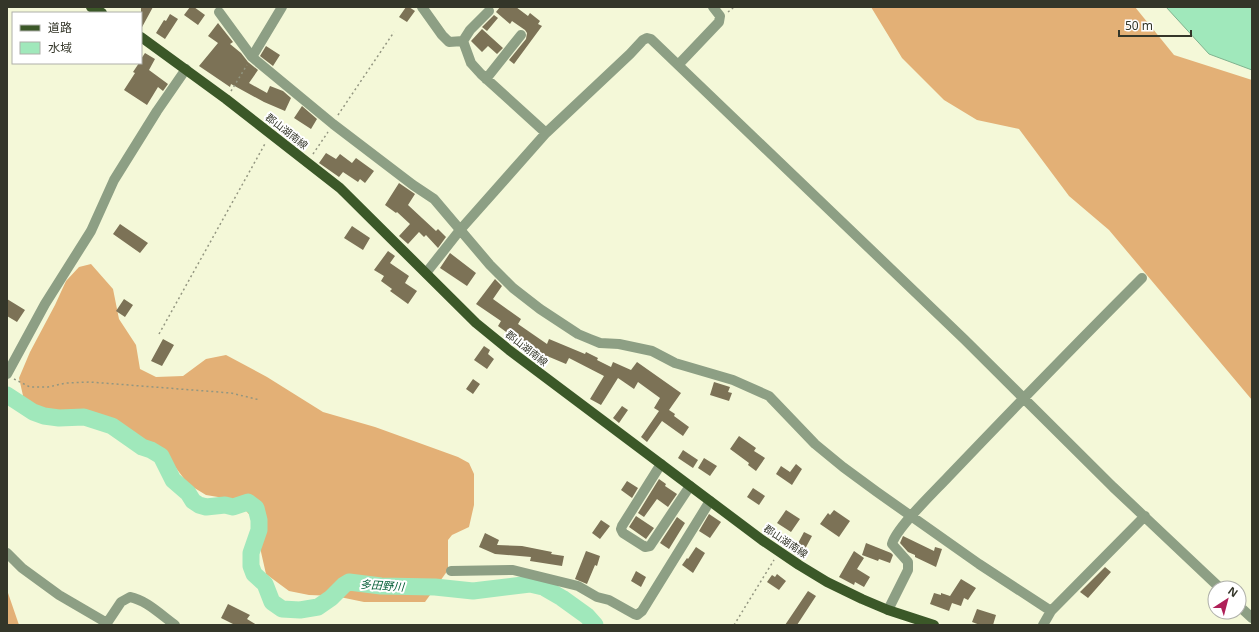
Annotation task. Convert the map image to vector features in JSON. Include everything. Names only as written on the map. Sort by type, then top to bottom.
[{"type":"main road","points":[[91,7],[100,12]]},
{"type":"main road","name":"郡山湖南線","points":[[142,38],[226,99],[340,188],[476,323],[509,350],[710,501],[779,552],[827,582],[888,610],[931,624]]},
{"type":"street","points":[[252,57],[282,7]]},
{"type":"street","points":[[422,7],[449,42],[463,41]]},
{"type":"street","points":[[679,64],[719,22],[720,16],[714,7]]},
{"type":"street","points":[[463,41],[470,30],[489,11]]},
{"type":"street","points":[[218,12],[252,57],[333,124],[434,199],[490,265],[513,288],[540,309],[578,334],[600,342],[625,345],[652,351],[675,363],[733,380],[769,396],[815,444],[843,467],[979,564],[1051,611]]},
{"type":"street","points":[[486,79],[521,35]]},
{"type":"street","points":[[426,274],[460,230],[546,133],[630,54],[642,40],[647,38],[652,39],[1024,397],[1113,487],[1212,580]]},
{"type":"street","points":[[463,41],[471,63],[486,79],[546,133]]},
{"type":"street","points":[[10,376],[46,304],[91,231],[114,180],[186,69]]},
{"type":"street","points":[[888,610],[908,570],[909,564],[892,544],[912,516],[1024,397],[1142,278]]},
{"type":"street","points":[[661,464],[622,526],[621,529],[624,533],[645,547],[650,546],[690,486]]},
{"type":"street","points":[[451,571],[513,570],[578,586],[597,597],[609,600],[637,615],[642,611],[710,501]]},
{"type":"street","points":[[1043,625],[1051,611],[1145,516]]},
{"type":"street","points":[[7,553],[22,568],[59,595],[107,623],[121,602],[130,597],[147,604],[175,625]]},
{"type":"path","points":[[308,162],[394,32]]},
{"type":"path","points":[[226,99],[252,57]]},
{"type":"path","points":[[160,334],[271,134]]},
{"type":"path","points":[[10,376],[30,387],[48,387],[66,383],[90,382],[232,392],[260,400]]},
{"type":"path","points":[[734,625],[779,552]]},
{"type":"shaded area","points":[[871,7],[1135,7],[1174,55],[1252,80],[1252,400],[1109,230],[1069,196],[1019,129],[977,120],[944,100],[902,58]]},
{"type":"shaded area","points":[[91,264],[113,289],[119,319],[136,345],[140,369],[156,377],[183,376],[206,359],[226,355],[267,377],[323,412],[375,427],[458,457],[469,463],[474,474],[474,505],[469,527],[452,535],[448,540],[448,570],[425,602],[364,602],[335,596],[309,595],[289,591],[266,574],[261,552],[259,525],[236,500],[206,495],[188,484],[176,468],[130,431],[42,408],[24,400],[19,378],[30,352],[66,281],[79,267]]},
{"type":"shaded area","points":[[7,590],[19,625],[7,625]]},
{"type":"water","points":[[1166,7],[1252,7],[1252,70],[1209,54]]},
{"type":"building","points":[[141,7],[153,7],[142,27],[142,12]]},
{"type":"building","points":[[190,7],[194,7],[205,15],[198,25],[184,15]]},
{"type":"building","points":[[406,7],[409,7],[415,11],[407,22],[399,17]]},
{"type":"building","points":[[500,7],[516,7],[528,16],[530,13],[540,21],[538,24],[542,26],[514,64],[509,60],[526,39],[527,33],[512,21],[510,24],[496,12]]},
{"type":"building","points":[[170,14],[178,19],[165,39],[156,33],[164,20],[166,21]]},
{"type":"building","points":[[494,15],[498,18],[487,31],[482,27]]},
{"type":"building","points":[[218,23],[233,42],[230,44],[258,70],[249,83],[267,93],[270,86],[283,91],[291,98],[285,111],[264,102],[231,84],[230,87],[199,66],[218,43],[208,36]]},
{"type":"building","points":[[482,29],[503,48],[497,54],[488,46],[482,52],[471,41]]},
{"type":"building","points":[[266,46],[280,55],[273,66],[260,56]]},
{"type":"building","points":[[145,53],[155,59],[149,70],[168,84],[163,91],[158,87],[147,105],[124,90],[135,73],[133,72],[138,64],[142,64],[142,58]]},
{"type":"building","points":[[302,106],[317,119],[311,129],[294,118]]},
{"type":"building","points":[[326,153],[336,159],[340,154],[352,163],[356,158],[374,171],[365,183],[360,179],[358,182],[343,172],[339,177],[319,163]]},
{"type":"building","points":[[399,183],[415,194],[408,205],[436,231],[438,229],[446,237],[438,248],[426,235],[424,237],[419,232],[408,244],[399,236],[410,224],[397,212],[396,213],[385,205]]},
{"type":"building","points":[[120,224],[148,243],[140,253],[113,234]]},
{"type":"building","points":[[352,226],[370,238],[363,250],[344,238]]},
{"type":"building","points":[[388,251],[395,256],[390,263],[409,276],[405,283],[417,291],[408,304],[390,291],[392,289],[381,281],[384,276],[374,270]]},
{"type":"building","points":[[450,253],[476,273],[467,286],[440,268]]},
{"type":"building","points":[[495,279],[502,286],[493,299],[521,319],[518,324],[547,344],[549,339],[585,354],[586,352],[598,358],[597,360],[611,367],[613,362],[631,370],[637,362],[681,393],[669,410],[675,414],[674,416],[689,427],[683,436],[662,421],[647,442],[641,437],[659,411],[654,408],[660,398],[638,382],[634,389],[618,378],[601,405],[590,399],[604,376],[569,358],[566,364],[547,356],[540,365],[533,360],[535,357],[518,345],[520,342],[498,326],[501,321],[476,304]]},
{"type":"building","points":[[7,299],[25,310],[17,322],[7,316]]},
{"type":"building","points":[[124,299],[133,305],[125,317],[116,311]]},
{"type":"building","points":[[163,339],[174,345],[162,366],[151,361]]},
{"type":"building","points":[[484,346],[490,350],[488,354],[494,359],[487,369],[474,360]]},
{"type":"building","points":[[473,379],[480,384],[473,394],[466,389]]},
{"type":"building","points":[[714,382],[730,387],[728,392],[732,393],[729,401],[710,395]]},
{"type":"building","points":[[622,406],[628,410],[619,423],[613,418]]},
{"type":"building","points":[[739,436],[756,448],[754,451],[765,458],[756,471],[748,465],[749,463],[730,449]]},
{"type":"building","points":[[683,450],[698,460],[693,468],[678,458]]},
{"type":"building","points":[[704,458],[717,466],[710,476],[698,468]]},
{"type":"building","points":[[796,464],[802,469],[792,485],[776,474],[781,466],[790,472]]},
{"type":"building","points":[[659,479],[666,484],[665,486],[677,494],[668,507],[657,499],[644,517],[638,513]]},
{"type":"building","points":[[627,481],[638,488],[632,498],[621,490]]},
{"type":"building","points":[[753,488],[765,496],[759,505],[747,497]]},
{"type":"building","points":[[786,510],[800,519],[791,532],[777,523]]},
{"type":"building","points":[[834,510],[850,521],[839,537],[820,524],[828,513],[830,515]]},
{"type":"building","points":[[709,514],[721,522],[710,538],[699,531]]},
{"type":"building","points":[[636,516],[654,528],[646,539],[629,527]]},
{"type":"building","points":[[677,517],[685,523],[669,549],[660,543]]},
{"type":"building","points":[[601,520],[610,526],[600,539],[592,533]]},
{"type":"building","points":[[804,532],[812,536],[805,549],[797,545]]},
{"type":"building","points":[[485,533],[499,540],[497,545],[522,546],[564,556],[562,566],[530,561],[531,557],[495,554],[479,547]]},
{"type":"building","points":[[903,536],[934,551],[935,547],[942,549],[936,567],[908,552],[900,543]]},
{"type":"building","points":[[866,543],[891,553],[893,555],[890,563],[879,559],[878,561],[862,555]]},
{"type":"building","points":[[696,547],[705,553],[693,573],[682,565]]},
{"type":"building","points":[[586,551],[600,556],[597,566],[595,565],[587,584],[575,579]]},
{"type":"building","points":[[854,551],[864,558],[857,569],[870,577],[864,587],[855,582],[854,585],[839,577]]},
{"type":"building","points":[[1105,567],[1111,572],[1088,598],[1080,592]]},
{"type":"building","points":[[636,571],[646,577],[641,587],[631,581]]},
{"type":"building","points":[[777,574],[786,581],[779,590],[767,582],[772,575],[775,577]]},
{"type":"building","points":[[961,579],[976,588],[968,600],[964,598],[961,606],[952,603],[949,611],[930,604],[934,593],[941,595],[941,593],[950,596]]},
{"type":"building","points":[[808,591],[816,596],[797,625],[785,625]]},
{"type":"building","points":[[228,604],[250,615],[247,619],[257,625],[235,625],[221,618]]},
{"type":"building","points":[[977,609],[996,615],[993,625],[980,625],[972,622]]},
{"type":"waterway","name":"多田野川","points":[[7,395],[33,412],[44,416],[59,418],[84,417],[112,426],[142,447],[161,456],[173,480],[188,493],[193,501],[199,505],[206,507],[225,505],[233,507],[248,502],[256,508],[259,520],[259,530],[251,553],[251,566],[254,574],[265,584],[272,602],[282,609],[300,610],[318,607],[349,582],[381,586],[435,587],[473,591],[530,584],[543,587],[562,598],[587,616],[595,625]]}]
